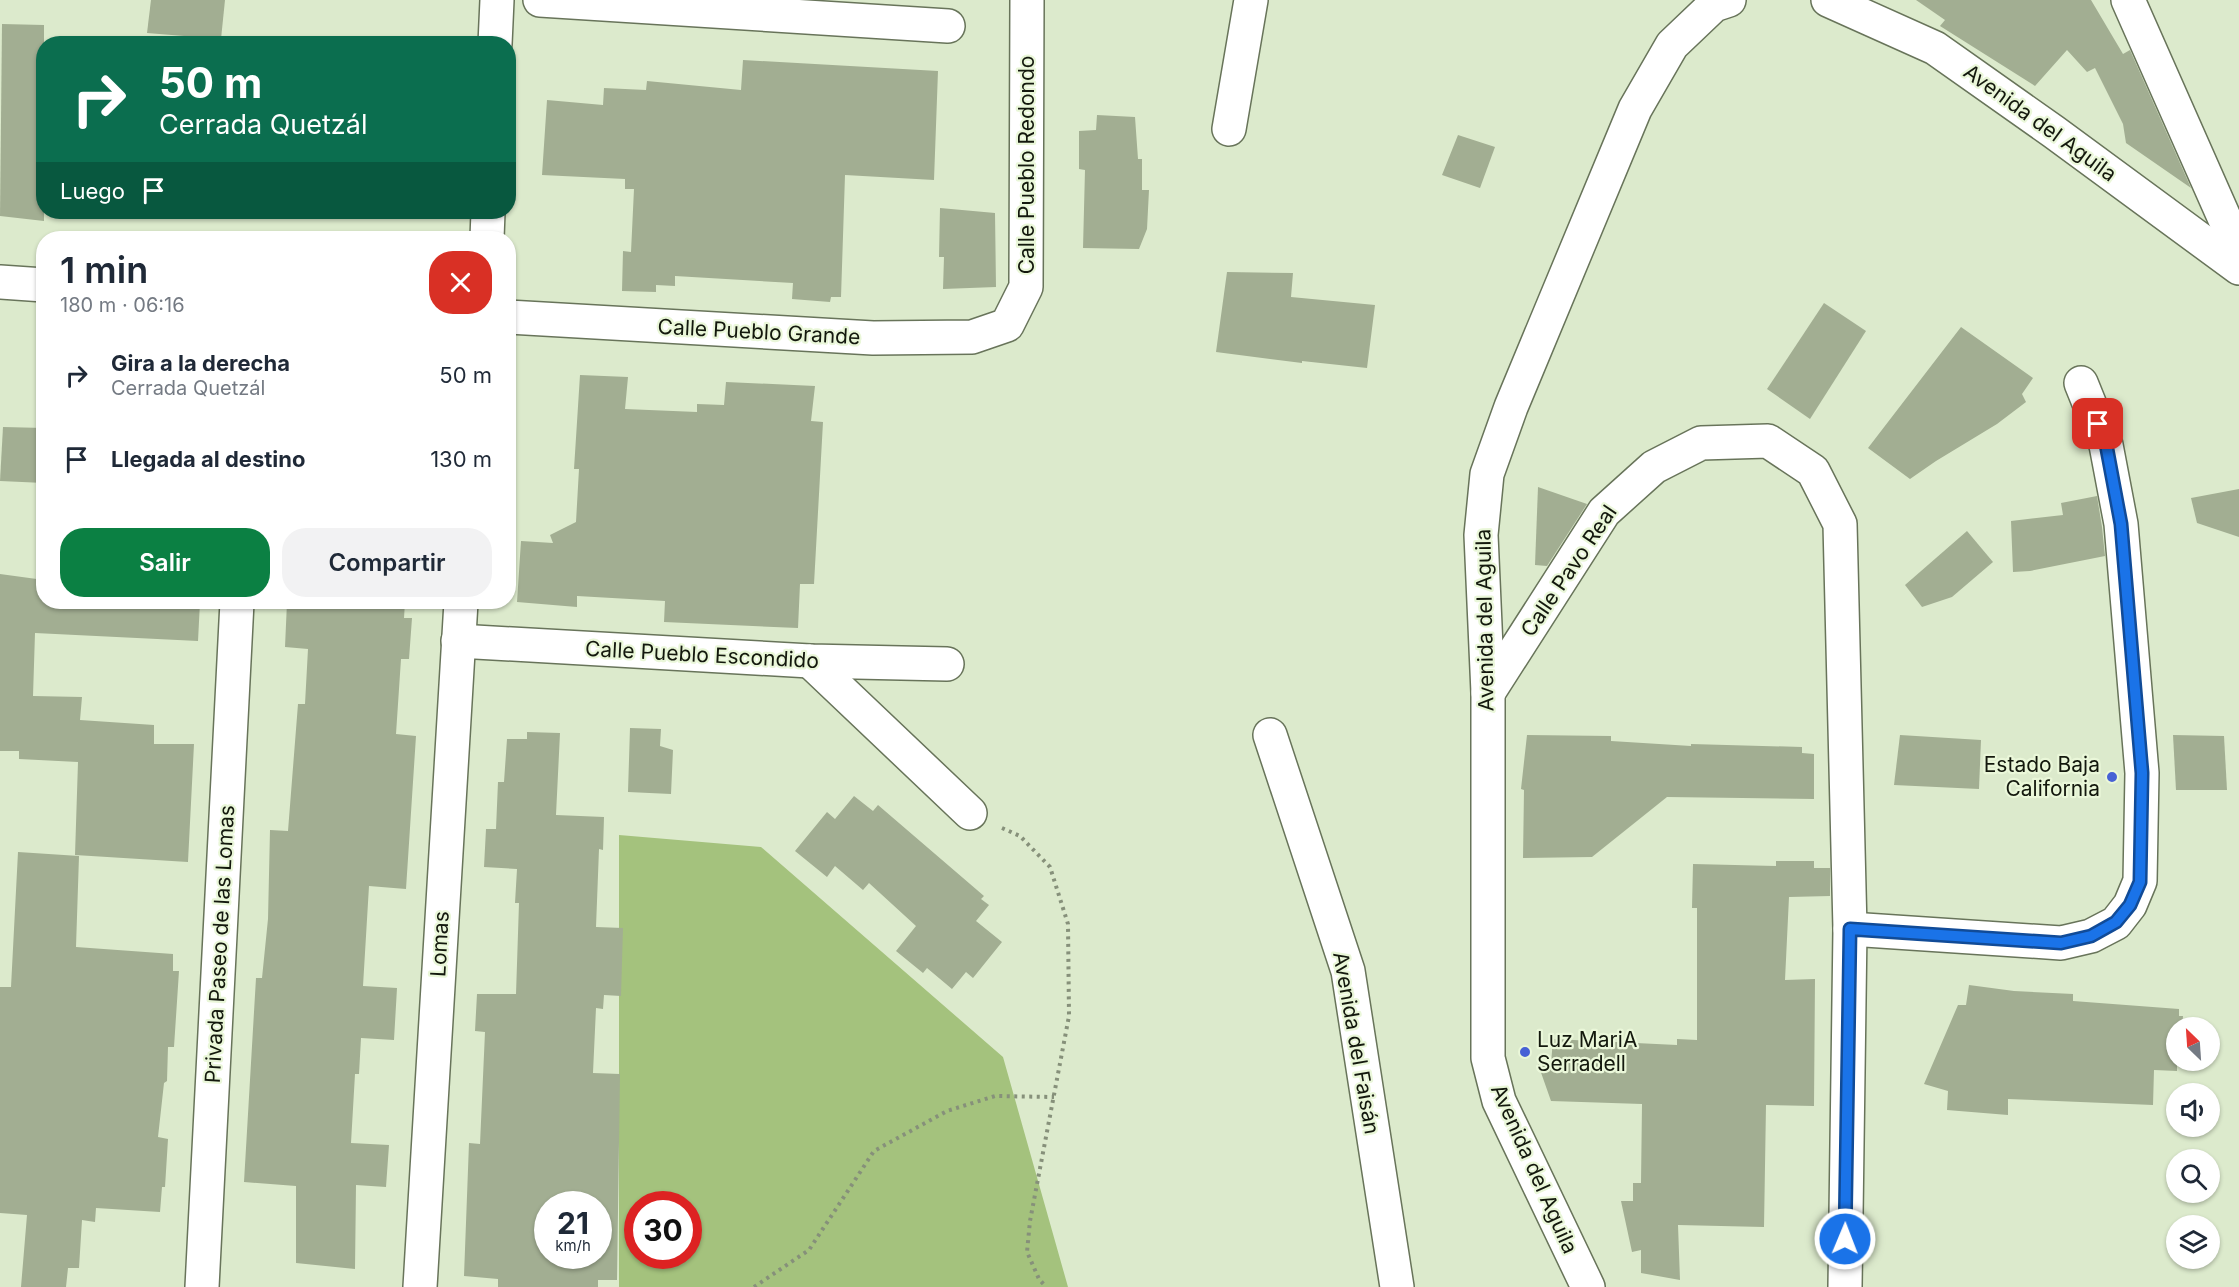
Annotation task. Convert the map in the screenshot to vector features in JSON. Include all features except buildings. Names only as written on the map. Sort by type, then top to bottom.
[{"type":"street","points":[[495,36],[497,0]]},
{"type":"street","points":[[540,0],[948,26]]},
{"type":"street","name":"Calle Pueblo Redondo","points":[[1007,325],[1026,287],[1027,0]]},
{"type":"street","points":[[1229,129],[1251,0]]},
{"type":"street","name":"Avenida del Aguila","points":[[1588,1287],[1499,1101],[1488,1058],[1488,693],[1481,535],[1487,474],[1511,407],[1635,109],[1672,45],[1713,5],[1729,0]]},
{"type":"street","name":"Avenida del Aguila","points":[[1828,0],[1935,48],[2239,268]]},
{"type":"street","points":[[2128,0],[2239,251]]},
{"type":"street","points":[[0,282],[36,284]]},
{"type":"street","name":"Calle Pueblo Grande","points":[[516,317],[873,338],[972,337],[1007,325]]},
{"type":"street","points":[[1845,1287],[1850,929],[2061,943],[2091,936],[2116,922],[2130,905],[2140,882],[2142,773],[2121,524],[2106,444],[2081,383]]},
{"type":"street","name":"Calle Pavo Real","points":[[1488,693],[1604,512],[1654,467],[1701,443],[1768,441],[1813,471],[1840,524],[1850,929]]},
{"type":"street","name":"Privada Paseo de las Lomas","points":[[202,1287],[237,609]]},
{"type":"street","name":"Lomas","points":[[420,1287],[460,609]]},
{"type":"street","name":"Calle Pueblo Escondido","points":[[458,641],[810,662],[947,664]]},
{"type":"street","points":[[810,662],[970,813]]},
{"type":"street","name":"Avenida del Faisán","points":[[1270,735],[1348,971],[1398,1287]]},
{"type":"path","points":[[970,813],[1020,836],[1050,867],[1068,924],[1069,1016],[1030,1221],[1027,1252],[1039,1279],[1046,1287]]},
{"type":"path","points":[[754,1287],[808,1250],[874,1151],[947,1111],[995,1096],[1054,1097]]},
{"type":"green space","points":[[619,835],[761,847],[1003,1057],[1068,1287],[619,1287]]},
{"type":"place","name":"Estado Baja California","points":[[2112,777]]},
{"type":"place","name":"Luz MariA Serradell","points":[[1525,1052]]},
{"type":"route","points":[[1845,1239],[1850,929],[2061,943],[2091,936],[2116,922],[2130,905],[2140,882],[2142,773],[2121,524],[2106,444],[2098,424]]}]
